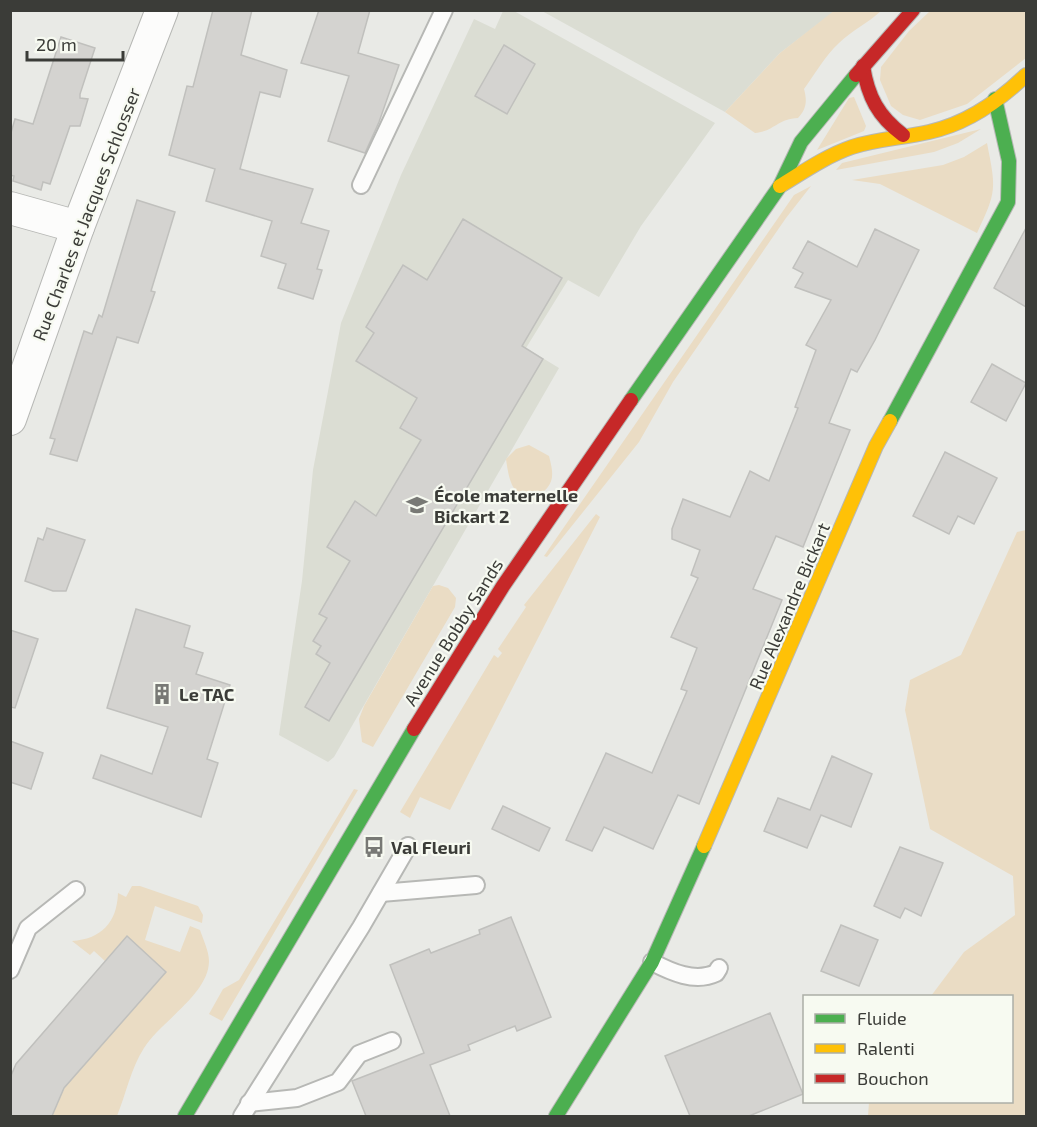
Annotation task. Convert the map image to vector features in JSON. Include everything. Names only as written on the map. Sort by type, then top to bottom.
[{"type":"main road","name":"Avenue Bobby Sands","points":[[185,1116],[445,676],[503,586],[780,186],[801,142],[863,66],[913,10]]},
{"type":"main road","points":[[863,66],[865,82],[876,112],[885,123],[903,135]]},
{"type":"main road","name":"Avenue Bobby Sands","points":[[780,186],[836,153],[903,135],[931,132],[955,124],[995,99],[1026,75]]},
{"type":"main road","name":"Rue Alexandre Bickart","points":[[560,1115],[652,962],[721,812],[876,446],[1000,222],[1010,187],[1002,123],[995,99]]},
{"type":"street","name":"Rue Charles et Jacques Schlosser","points":[[10,418],[78,226],[162,10]]},
{"type":"street","points":[[10,208],[78,226]]},
{"type":"lane","points":[[361,185],[444,10]]},
{"type":"lane","points":[[245,1110],[408,846]]},
{"type":"lane","points":[[381,893],[476,885]]},
{"type":"lane","points":[[10,970],[28,928],[76,890]]},
{"type":"lane","points":[[652,962],[672,972],[702,978],[716,973],[719,968]]},
{"type":"lane","points":[[245,1110],[297,1098],[338,1082],[359,1054],[392,1041]]},
{"type":"shaded area","points":[[835,10],[881,11],[844,39],[825,59],[804,89],[806,104],[798,118],[785,120],[767,130],[755,133],[725,112],[780,53]]},
{"type":"shaded area","points":[[503,11],[514,11],[715,123],[641,226],[599,297],[568,280],[526,348],[559,368],[334,757],[328,762],[279,735],[302,581],[313,470],[341,323],[401,175],[474,19],[495,29]]},
{"type":"shaded area","points":[[542,11],[835,11],[780,53],[725,112]]},
{"type":"shaded area","points":[[930,11],[1026,11],[1026,58],[967,104],[920,120],[903,115],[891,106],[880,80],[881,67],[909,31]]},
{"type":"shaded area","points":[[854,97],[866,126],[864,131],[817,150],[849,98]]},
{"type":"shaded area","points":[[981,129],[958,143],[934,152],[836,170],[842,163]]},
{"type":"shaded area","points":[[987,143],[993,190],[977,233],[880,184],[852,180],[943,165],[964,157]]},
{"type":"shaded area","points":[[811,186],[786,218],[673,382],[639,442],[547,557],[544,556],[794,195]]},
{"type":"shaded area","points":[[529,445],[549,456],[552,472],[548,487],[531,502],[519,494],[512,485],[506,459],[516,449]]},
{"type":"shaded area","points":[[596,514],[600,517],[450,810],[420,797],[410,818],[400,812],[494,655],[498,658],[502,653],[498,649],[526,607],[524,605]]},
{"type":"shaded area","points":[[1026,530],[1026,1116],[868,1116],[869,1103],[1013,1103],[1013,995],[932,995],[964,952],[1015,915],[1013,876],[930,829],[905,710],[910,680],[961,655],[1017,532]]},
{"type":"shaded area","points":[[433,586],[448,588],[456,598],[455,607],[373,747],[362,742],[359,719],[364,706]]},
{"type":"shaded area","points":[[354,789],[358,790],[222,1021],[209,1014],[223,989],[239,980]]},
{"type":"shaded area","points":[[132,886],[140,886],[198,906],[203,915],[202,923],[155,906],[145,940],[180,952],[190,926],[200,930],[209,957],[207,973],[193,996],[144,1048],[132,1073],[117,1116],[52,1116],[64,1088],[166,972],[127,936],[105,961],[94,951],[90,955],[72,941],[91,937],[106,928],[114,913],[118,893],[126,897]]},
{"type":"building","points":[[213,10],[252,10],[241,55],[287,70],[280,97],[260,92],[240,169],[313,189],[301,223],[329,231],[317,269],[322,270],[313,299],[278,288],[286,264],[261,256],[272,221],[206,201],[215,169],[169,155],[187,86],[193,87]]},
{"type":"building","points":[[319,10],[370,10],[358,53],[399,65],[379,122],[365,153],[328,141],[349,76],[301,63]]},
{"type":"building","points":[[61,37],[95,48],[80,94],[80,98],[88,99],[80,126],[70,126],[50,184],[43,182],[41,190],[13,181],[14,176],[10,175],[10,136],[15,119],[33,124]]},
{"type":"building","points":[[504,45],[535,64],[507,114],[475,96]]},
{"type":"building","points":[[137,200],[175,212],[151,291],[155,292],[138,343],[117,337],[77,461],[50,454],[55,439],[50,438],[84,331],[92,334],[99,315],[102,317]]},
{"type":"building","points":[[463,219],[562,278],[522,346],[543,359],[329,721],[305,707],[330,663],[316,654],[321,646],[313,641],[327,618],[319,614],[350,561],[327,547],[355,501],[376,516],[421,440],[400,428],[417,398],[356,361],[374,333],[366,327],[403,265],[427,280]]},
{"type":"building","points":[[1026,228],[1026,307],[994,288]]},
{"type":"building","points":[[875,229],[919,250],[857,372],[851,369],[829,423],[850,430],[803,547],[776,536],[753,589],[782,600],[699,804],[678,795],[653,849],[604,827],[592,851],[566,840],[606,753],[652,773],[687,691],[681,689],[697,648],[671,637],[698,578],[691,575],[700,550],[672,539],[672,529],[683,499],[730,517],[750,471],[769,481],[798,408],[795,407],[816,350],[806,345],[831,300],[795,287],[803,273],[793,268],[808,241],[857,267]]},
{"type":"building","points":[[992,364],[1026,383],[1006,421],[971,402]]},
{"type":"building","points":[[945,452],[997,478],[974,524],[958,516],[949,534],[913,516]]},
{"type":"building","points":[[47,528],[85,540],[66,591],[53,591],[25,581],[38,538],[43,540]]},
{"type":"building","points":[[136,609],[190,626],[184,647],[203,653],[196,674],[230,685],[207,759],[218,763],[201,817],[93,778],[101,755],[152,774],[168,727],[107,708]]},
{"type":"building","points":[[10,630],[38,639],[15,708],[10,707]]},
{"type":"building","points":[[10,741],[43,753],[31,789],[10,782]]},
{"type":"building","points":[[832,756],[872,774],[851,827],[821,815],[807,848],[764,831],[778,798],[810,810]]},
{"type":"building","points":[[503,806],[550,828],[539,851],[492,829]]},
{"type":"building","points":[[900,847],[943,863],[921,916],[905,908],[900,918],[874,906]]},
{"type":"building","points":[[511,917],[551,1017],[517,1031],[515,1026],[468,1045],[470,1050],[430,1065],[450,1116],[366,1116],[352,1081],[424,1053],[390,965],[429,949],[431,953],[480,934],[479,930]]},
{"type":"building","points":[[841,925],[878,940],[859,986],[821,971]]},
{"type":"building","points":[[127,936],[166,972],[64,1088],[52,1116],[10,1116],[10,1078],[16,1064]]},
{"type":"building","points":[[770,1013],[803,1094],[749,1116],[690,1116],[665,1056]]},
{"type":"traffic: fast","points":[[631,400],[780,186],[801,142],[856,75]]},
{"type":"traffic: fast","points":[[890,421],[1008,202],[1009,161],[995,99]]},
{"type":"traffic: fast","points":[[185,1116],[414,729]]},
{"type":"traffic: fast","points":[[556,1116],[652,962],[704,846]]},
{"type":"traffic: slow","points":[[780,186],[824,160],[852,147],[929,132],[956,123],[1005,94],[1026,75]]},
{"type":"traffic: slow","points":[[704,846],[876,446],[890,421]]},
{"type":"traffic: jam","points":[[856,75],[913,10]]},
{"type":"traffic: jam","points":[[863,66],[868,87],[876,105],[887,121],[903,135]]},
{"type":"traffic: jam","points":[[414,729],[503,586],[631,400]]},
{"type":"place","name":"École maternelle Bickart 2","points":[[417,505]]},
{"type":"place","name":"Le TAC","points":[[162,694]]},
{"type":"place","name":"Val Fleuri","points":[[374,847]]}]
